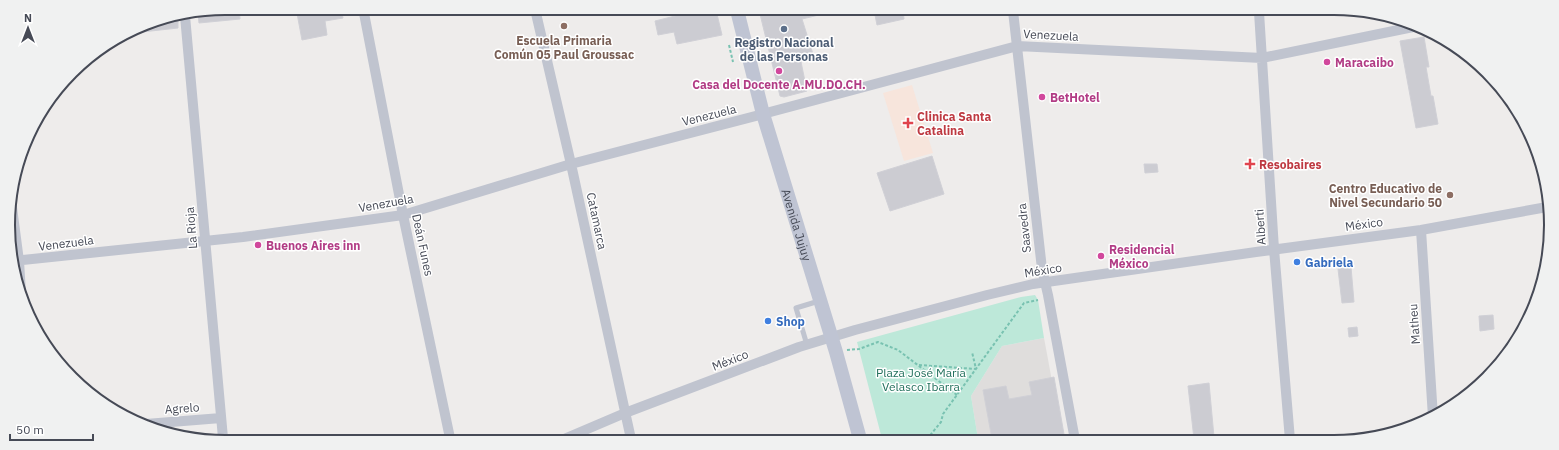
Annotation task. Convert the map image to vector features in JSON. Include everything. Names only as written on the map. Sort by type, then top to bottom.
[{"type":"main road","name":"Avenida Jujuy","points":[[738,15],[763,114],[832,337],[859,435]]},
{"type":"street","name":"Deán Funes","points":[[365,15],[403,215],[449,435]]},
{"type":"street","name":"Catamarca","points":[[536,15],[571,164],[629,435]]},
{"type":"street","name":"Saavedra","points":[[1013,15],[1042,269],[1074,435]]},
{"type":"street","name":"Alberti","points":[[1259,15],[1274,249],[1290,435]]},
{"type":"street","name":"La Rioja","points":[[184,19],[223,435]]},
{"type":"street","name":"Venezuela","points":[[18,261],[243,237],[403,215],[571,164],[1017,46],[1262,58],[1407,28]]},
{"type":"street","name":"México","points":[[573,435],[625,413],[807,345],[987,295],[1045,283],[1274,249],[1421,230],[1543,208]]},
{"type":"street","name":"Matheu","points":[[1421,230],[1433,410]]},
{"type":"street","name":"Agrelo","points":[[155,423],[221,418]]},
{"type":"lane","points":[[807,345],[796,308],[820,301]]},
{"type":"path","points":[[730,45],[733,62]]},
{"type":"path","points":[[930,435],[1024,303],[1038,300],[1048,295]]},
{"type":"path","points":[[836,352],[859,349],[878,342],[898,350],[957,395]]},
{"type":"path","points":[[972,352],[976,369]]},
{"type":"path","points":[[917,365],[976,369]]},
{"type":"shaded area","name":"Clinica Santa Catalina","points":[[912,85],[933,153],[904,161],[883,93]]},
{"type":"shaded area","points":[[1044,338],[1062,435],[977,435],[971,396],[1002,346]]},
{"type":"green space","name":"Plaza José María Velasco Ibarra","points":[[1035,295],[1038,300],[1044,338],[1002,346],[971,396],[977,435],[881,435],[857,342],[1021,297]]},
{"type":"building","points":[[211,15],[240,15],[240,19],[199,23],[198,17]]},
{"type":"building","points":[[297,15],[342,15],[343,18],[325,21],[327,35],[302,40]]},
{"type":"building","points":[[679,15],[717,15],[722,35],[677,44],[674,32],[658,35],[655,21]]},
{"type":"building","points":[[760,15],[819,15],[802,19],[813,54],[800,57],[807,91],[784,97],[780,96]]},
{"type":"building","points":[[875,15],[904,15],[904,19],[877,25]]},
{"type":"building","points":[[178,20],[178,28],[143,32],[157,26]]},
{"type":"building","points":[[1424,37],[1429,67],[1426,67],[1438,124],[1416,128],[1400,41]]},
{"type":"building","points":[[932,156],[944,194],[890,211],[877,173]]},
{"type":"building","points":[[1144,164],[1157,164],[1158,172],[1145,173]]},
{"type":"building","points":[[1351,267],[1354,302],[1342,303],[1338,269]]},
{"type":"building","points":[[1493,315],[1494,329],[1480,331],[1479,316]]},
{"type":"building","points":[[1357,327],[1358,336],[1349,337],[1348,328]]},
{"type":"building","points":[[1054,377],[1064,435],[991,435],[983,390],[1006,386],[1009,399],[1032,395],[1029,382]]},
{"type":"building","points":[[1209,383],[1214,435],[1194,435],[1188,386]]},
{"type":"place","name":"Escuela Primaria Común 05 Paul Groussac","points":[[564,26]]},
{"type":"place","name":"Registro Nacional de las Personas","points":[[784,29]]},
{"type":"place","name":"Maracaibo","points":[[1327,62]]},
{"type":"place","name":"Casa del Docente A.MU.DO.CH.","points":[[779,71]]},
{"type":"place","name":"BetHotel","points":[[1042,97]]},
{"type":"place","name":"Clinica Santa Catalina","points":[[908,123]]},
{"type":"place","name":"Resobaires","points":[[1250,164]]},
{"type":"place","name":"Centro Educativo de Nivel Secundario 50","points":[[1450,195]]},
{"type":"place","name":"Buenos Aires inn","points":[[258,245]]},
{"type":"place","name":"Residencial México","points":[[1101,256]]},
{"type":"place","name":"Gabriela","points":[[1297,262]]},
{"type":"place","name":"Shop","points":[[768,321]]}]
